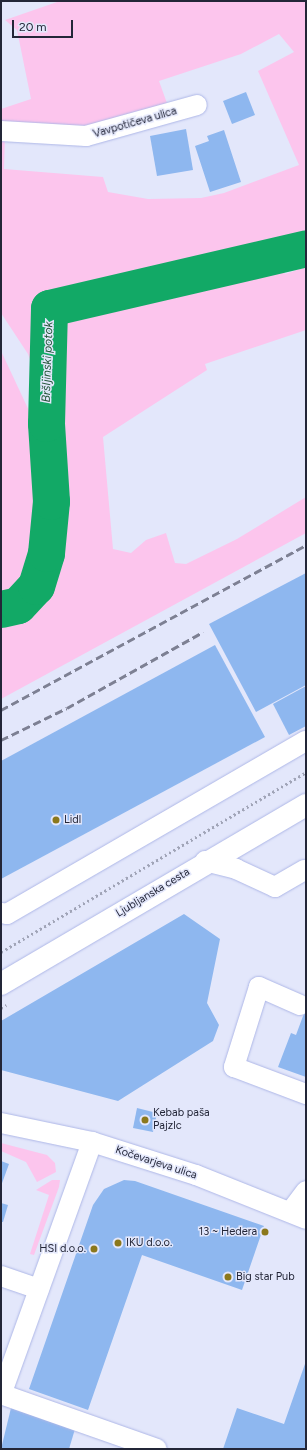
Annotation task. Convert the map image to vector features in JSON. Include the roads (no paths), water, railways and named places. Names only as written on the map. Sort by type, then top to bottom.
[{"type":"main road","name":"Ljubljanska cesta","points":[[1,984],[205,861],[306,805]]},
{"type":"street","name":"Vavpotičeva ulica","points":[[1,131],[86,136],[197,105]]},
{"type":"street","points":[[1,913],[8,914],[306,741]]},
{"type":"street","points":[[205,861],[236,869],[275,887],[305,870]]},
{"type":"street","points":[[300,1005],[259,987],[234,1067],[306,1094]]},
{"type":"street","name":"Kočevarjeva ulica","points":[[1,1123],[92,1142],[196,1175],[299,1215]]},
{"type":"street","points":[[92,1142],[1,1394],[157,1449]]},
{"type":"street","points":[[299,1215],[306,1191]]},
{"type":"street","points":[[1,1276],[39,1289]]},
{"type":"waterway","name":"Bršljinski potok","points":[[1,609],[18,605],[36,586],[46,553],[51,501],[46,423],[49,308],[306,248]]},
{"type":"railway","points":[[1,710],[306,545]]},
{"type":"railway","points":[[1,740],[67,708],[203,632]]},
{"type":"place","name":"Lidl","points":[[56,820]]},
{"type":"place","name":"Kebab paša Pajzlc","points":[[145,1120]]},
{"type":"place","name":"13 ~ Hedera","points":[[265,1232]]},
{"type":"place","name":"IKU d.o.o.","points":[[118,1243]]},
{"type":"place","name":"HSI d.o.o.","points":[[94,1249]]},
{"type":"place","name":"Big star Pub","points":[[228,1277]]}]
